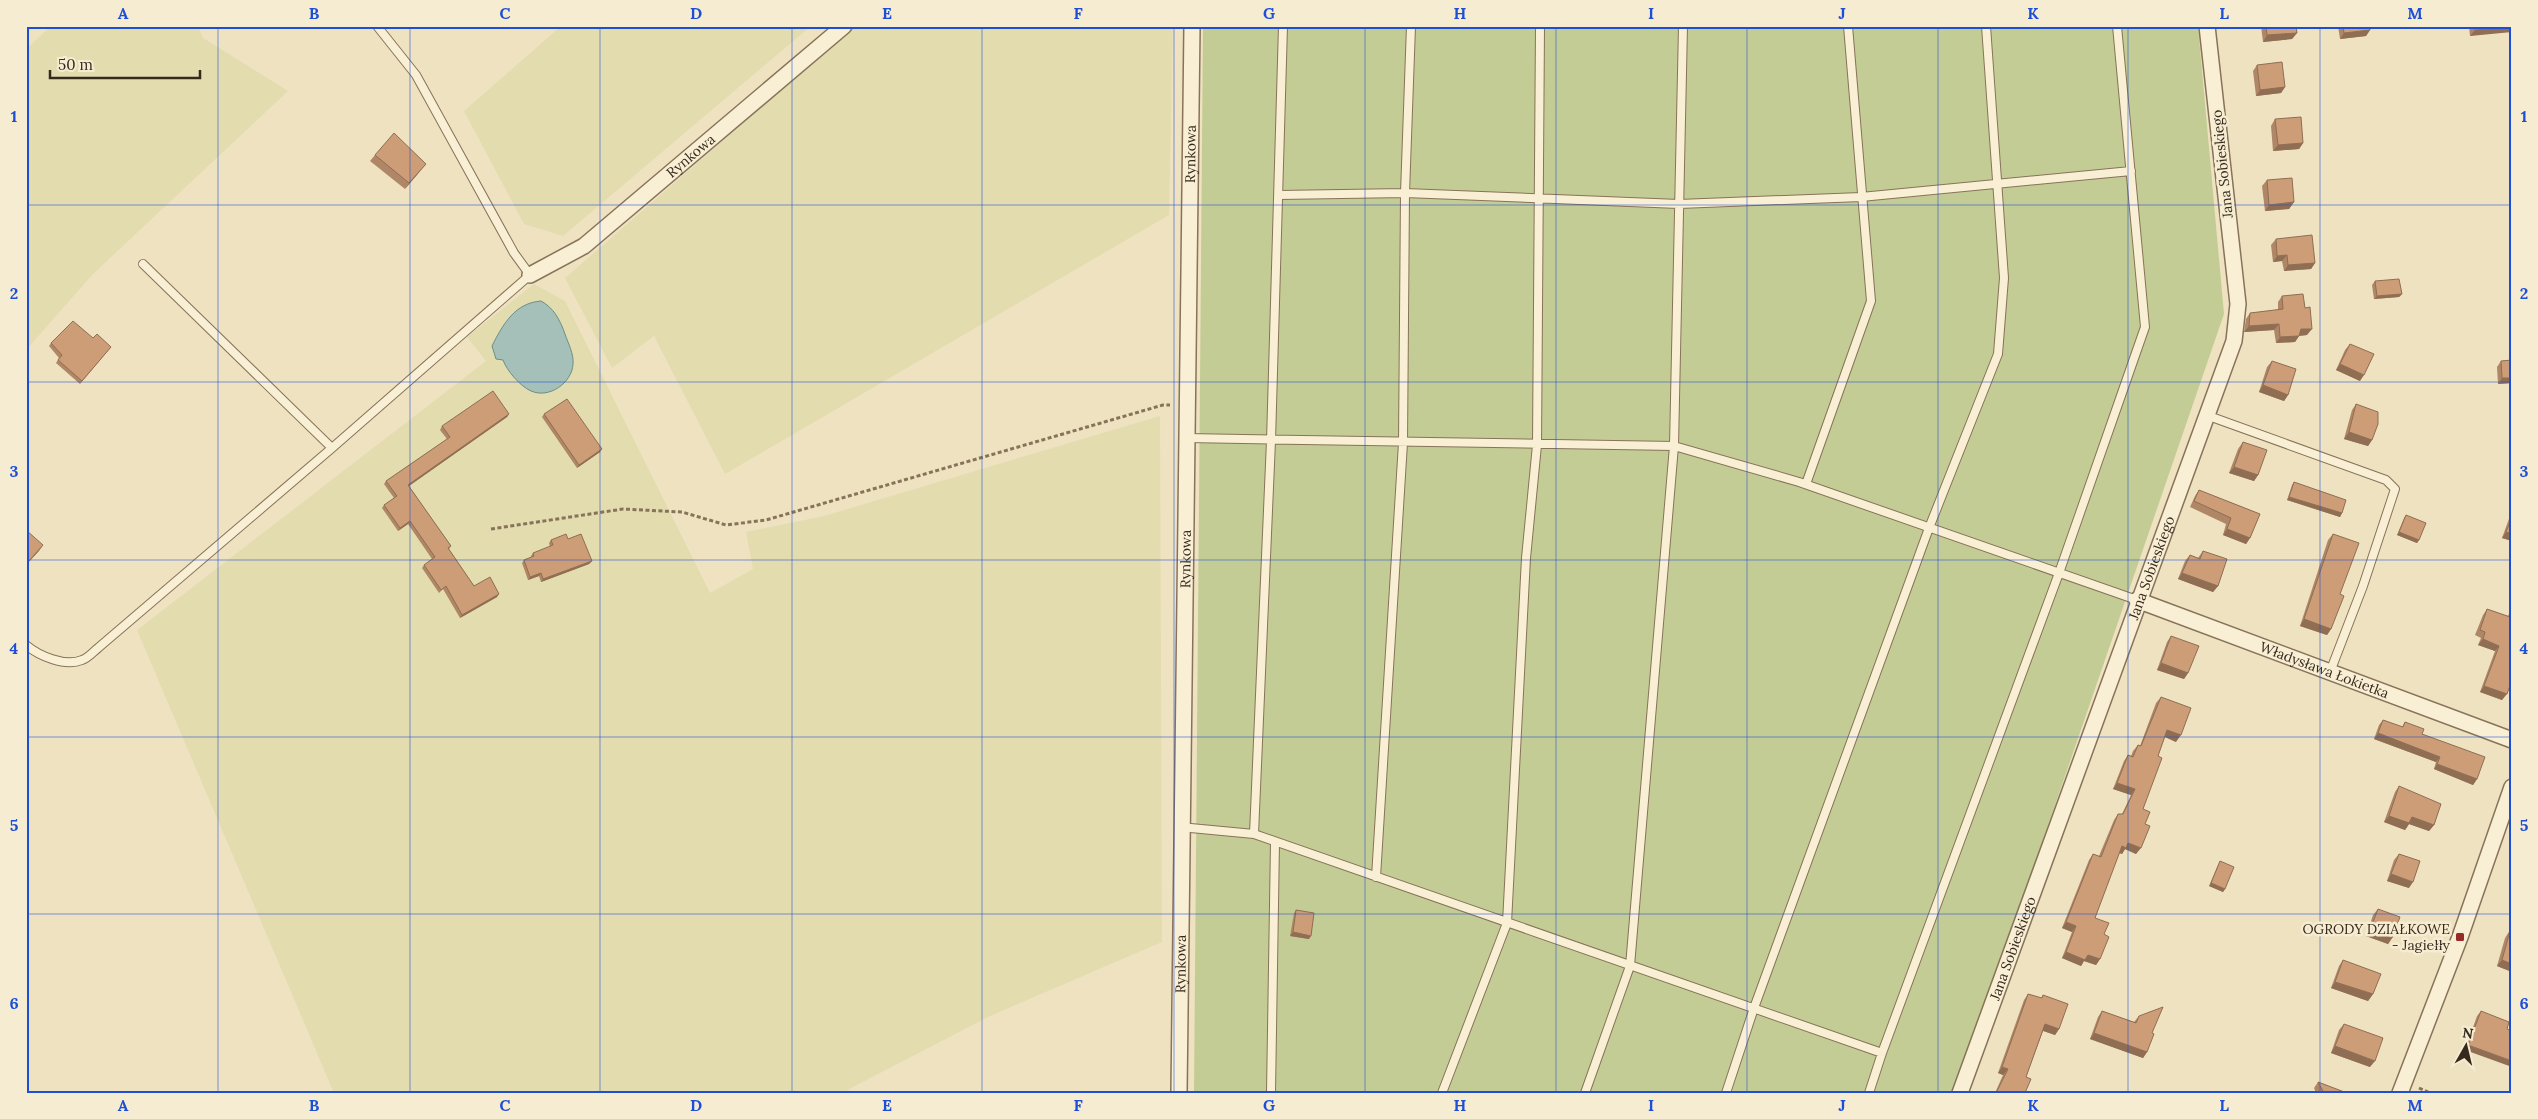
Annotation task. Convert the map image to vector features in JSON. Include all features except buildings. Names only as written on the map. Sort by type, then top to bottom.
[{"type":"street","name":"Rynkowa","points":[[530,275],[584,246],[844,26]]},
{"type":"street","name":"Rynkowa","points":[[1179,1093],[1180,826],[1192,26]]},
{"type":"street","name":"Jana Sobieskiego","points":[[1960,1093],[2137,600],[2234,341],[2238,304],[2207,26]]},
{"type":"street","name":"Władysława Łokietka","points":[[2137,600],[2512,740]]},
{"type":"street","points":[[2400,1093],[2460,937],[2512,787]]},
{"type":"lane","points":[[26,645],[33,652],[59,661],[82,660],[332,448],[530,275],[514,253],[416,75],[377,26]]},
{"type":"lane","points":[[1254,834],[1271,441],[1283,26]]},
{"type":"lane","points":[[1376,877],[1403,443],[1405,193],[1411,26]]},
{"type":"lane","points":[[1442,1093],[1507,923],[1526,558],[1537,445],[1537,200],[1540,26]]},
{"type":"lane","points":[[1585,1093],[1630,966],[1674,446],[1683,26]]},
{"type":"lane","points":[[1806,484],[1871,301],[1848,26]]},
{"type":"lane","points":[[1726,1093],[1754,1008],[1929,528],[1998,354],[2004,278],[1986,26]]},
{"type":"lane","points":[[1868,1093],[2058,573],[2145,327],[2117,26]]},
{"type":"lane","points":[[1279,195],[1405,193],[1537,200],[1680,204],[1861,197],[1997,182],[2131,171]]},
{"type":"lane","points":[[143,264],[332,448]]},
{"type":"lane","points":[[2206,416],[2386,480],[2395,489],[2364,586],[2330,672]]},
{"type":"lane","points":[[1186,438],[1271,441],[1674,446],[1806,484],[2137,600]]},
{"type":"lane","points":[[1180,826],[1254,834],[1882,1053]]},
{"type":"lane","points":[[1271,1093],[1274,842]]},
{"type":"path","points":[[491,528],[623,509],[682,512],[726,525],[766,520],[1163,405],[1187,406]]},
{"type":"shaded area","points":[[51,26],[198,26],[203,38],[288,91],[93,274],[26,350],[26,49]]},
{"type":"shaded area","points":[[561,26],[811,26],[563,236],[524,224],[464,111]]},
{"type":"shaded area","points":[[855,26],[1173,26],[1169,215],[725,474],[654,336],[612,368],[565,278]]},
{"type":"shaded area","points":[[534,284],[565,301],[710,593],[753,569],[746,532],[824,516],[1160,416],[1162,942],[990,1016],[849,1089],[847,1093],[334,1093],[137,630],[486,361],[467,337]]},
{"type":"green space","points":[[1203,26],[2198,26],[2224,314],[1956,1093],[1194,1093]]},
{"type":"water","points":[[541,301],[550,307],[559,319],[573,356],[572,371],[569,377],[558,388],[545,393],[531,391],[518,382],[503,360],[496,359],[492,346],[505,323],[517,310]]},
{"type":"place","name":"OGRODY DZIAŁKOWE - Jagiełły","points":[[2460,937]]}]
